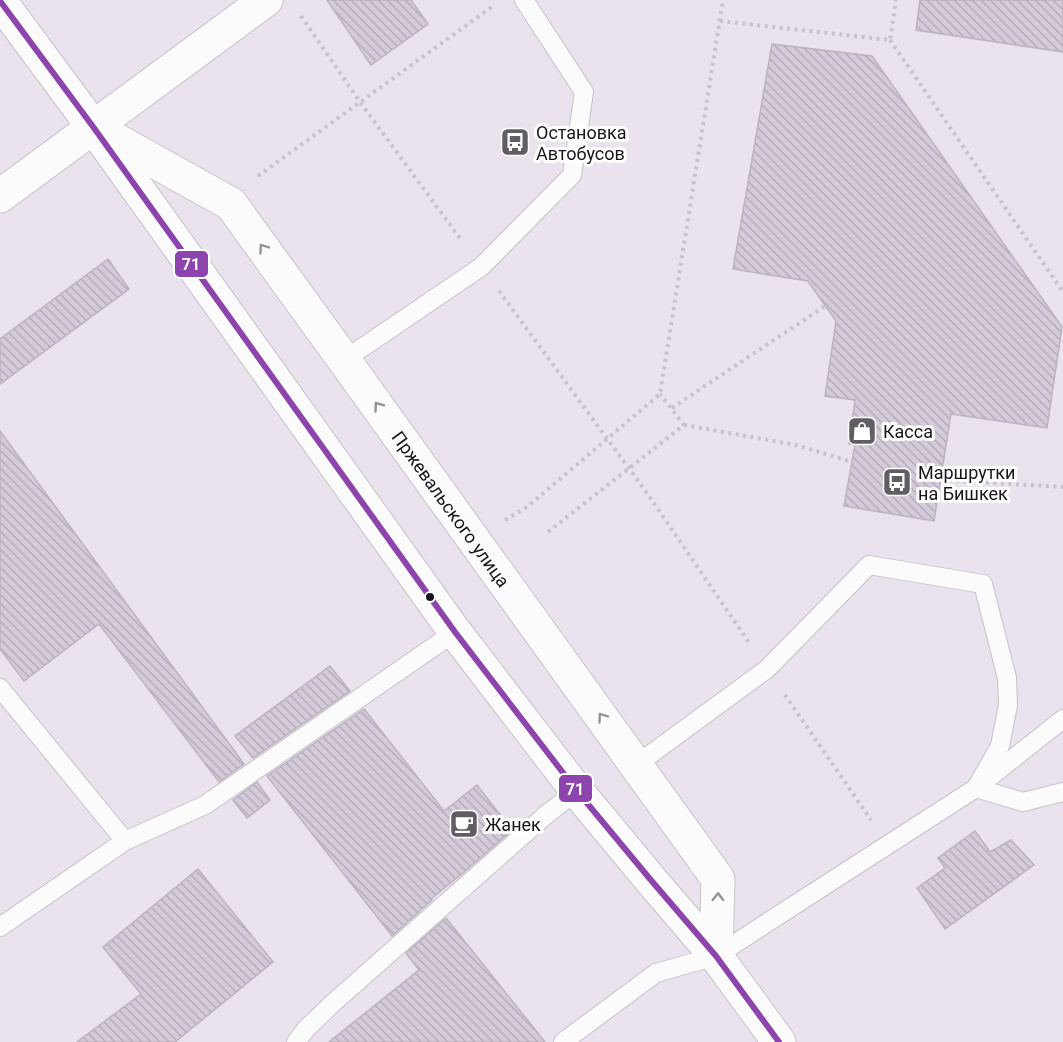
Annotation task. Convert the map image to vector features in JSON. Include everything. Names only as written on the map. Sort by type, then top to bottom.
[{"type":"main road","name":"Пржевальского улица","points":[[0,1],[94,128],[455,632],[577,791],[716,956],[780,1042]]},
{"type":"main road","points":[[0,196],[94,128],[281,5]]},
{"type":"main road","name":"Пржевальского улица","points":[[94,128],[231,204],[718,879],[716,956]]},
{"type":"lane","points":[[344,360],[481,267],[572,175],[584,92],[524,0]]},
{"type":"lane","points":[[636,765],[768,669],[869,565],[983,584],[1007,678],[1008,705],[1000,746],[976,788]]},
{"type":"lane","points":[[0,927],[125,841],[205,805],[455,632]]},
{"type":"lane","points":[[0,688],[125,841]]},
{"type":"lane","points":[[563,1042],[656,973],[716,956],[888,845],[976,788],[1063,719]]},
{"type":"lane","points":[[976,788],[1023,802],[1063,792]]},
{"type":"lane","points":[[296,1042],[333,1003],[547,814],[577,791]]},
{"type":"path","points":[[258,176],[501,0]]},
{"type":"path","points":[[527,507],[660,394],[723,0]]},
{"type":"path","points":[[896,0],[890,40],[1063,292]]},
{"type":"path","points":[[281,5],[360,102],[629,469],[743,633]]},
{"type":"path","points":[[720,21],[890,40]]},
{"type":"path","points":[[672,408],[825,306]]},
{"type":"path","points":[[660,394],[684,425],[796,445],[852,462]]},
{"type":"path","points":[[548,532],[684,425]]},
{"type":"path","points":[[941,480],[1063,487]]},
{"type":"path","points":[[768,669],[888,845]]},
{"type":"building","points":[[327,0],[411,0],[428,24],[371,65]]},
{"type":"building","points":[[920,0],[1063,0],[1063,52],[916,30]]},
{"type":"building","points":[[772,44],[872,56],[1062,327],[1047,428],[951,414],[934,521],[844,506],[855,445],[849,444],[855,400],[825,396],[836,321],[808,281],[733,269]]},
{"type":"building","points":[[108,259],[129,289],[0,384],[0,339]]},
{"type":"building","points":[[0,431],[244,764],[219,782],[99,624],[24,681],[0,649]]},
{"type":"building","points":[[330,666],[350,691],[253,758],[235,736]]},
{"type":"building","points":[[364,709],[444,811],[477,785],[512,830],[431,899],[392,936],[267,776]]},
{"type":"building","points":[[257,782],[270,800],[247,818],[233,800]]},
{"type":"building","points":[[975,831],[990,852],[1011,840],[1034,865],[945,929],[917,888],[945,868],[938,858]]},
{"type":"building","points":[[198,869],[273,962],[175,1042],[77,1042],[141,994],[103,947]]},
{"type":"building","points":[[446,918],[545,1042],[329,1042],[419,970],[406,953]]},
{"type":"transit line","name":"71","points":[[0,1],[94,128],[455,632],[577,791],[716,956],[779,1042]]},
{"type":"place","name":"Остановка Автобусов","points":[[515,142]]},
{"type":"place","name":"Касса","points":[[862,431]]},
{"type":"place","name":"Маршрутки на Бишкек","points":[[897,482]]},
{"type":"place","name":"Жанек","points":[[464,824]]}]
